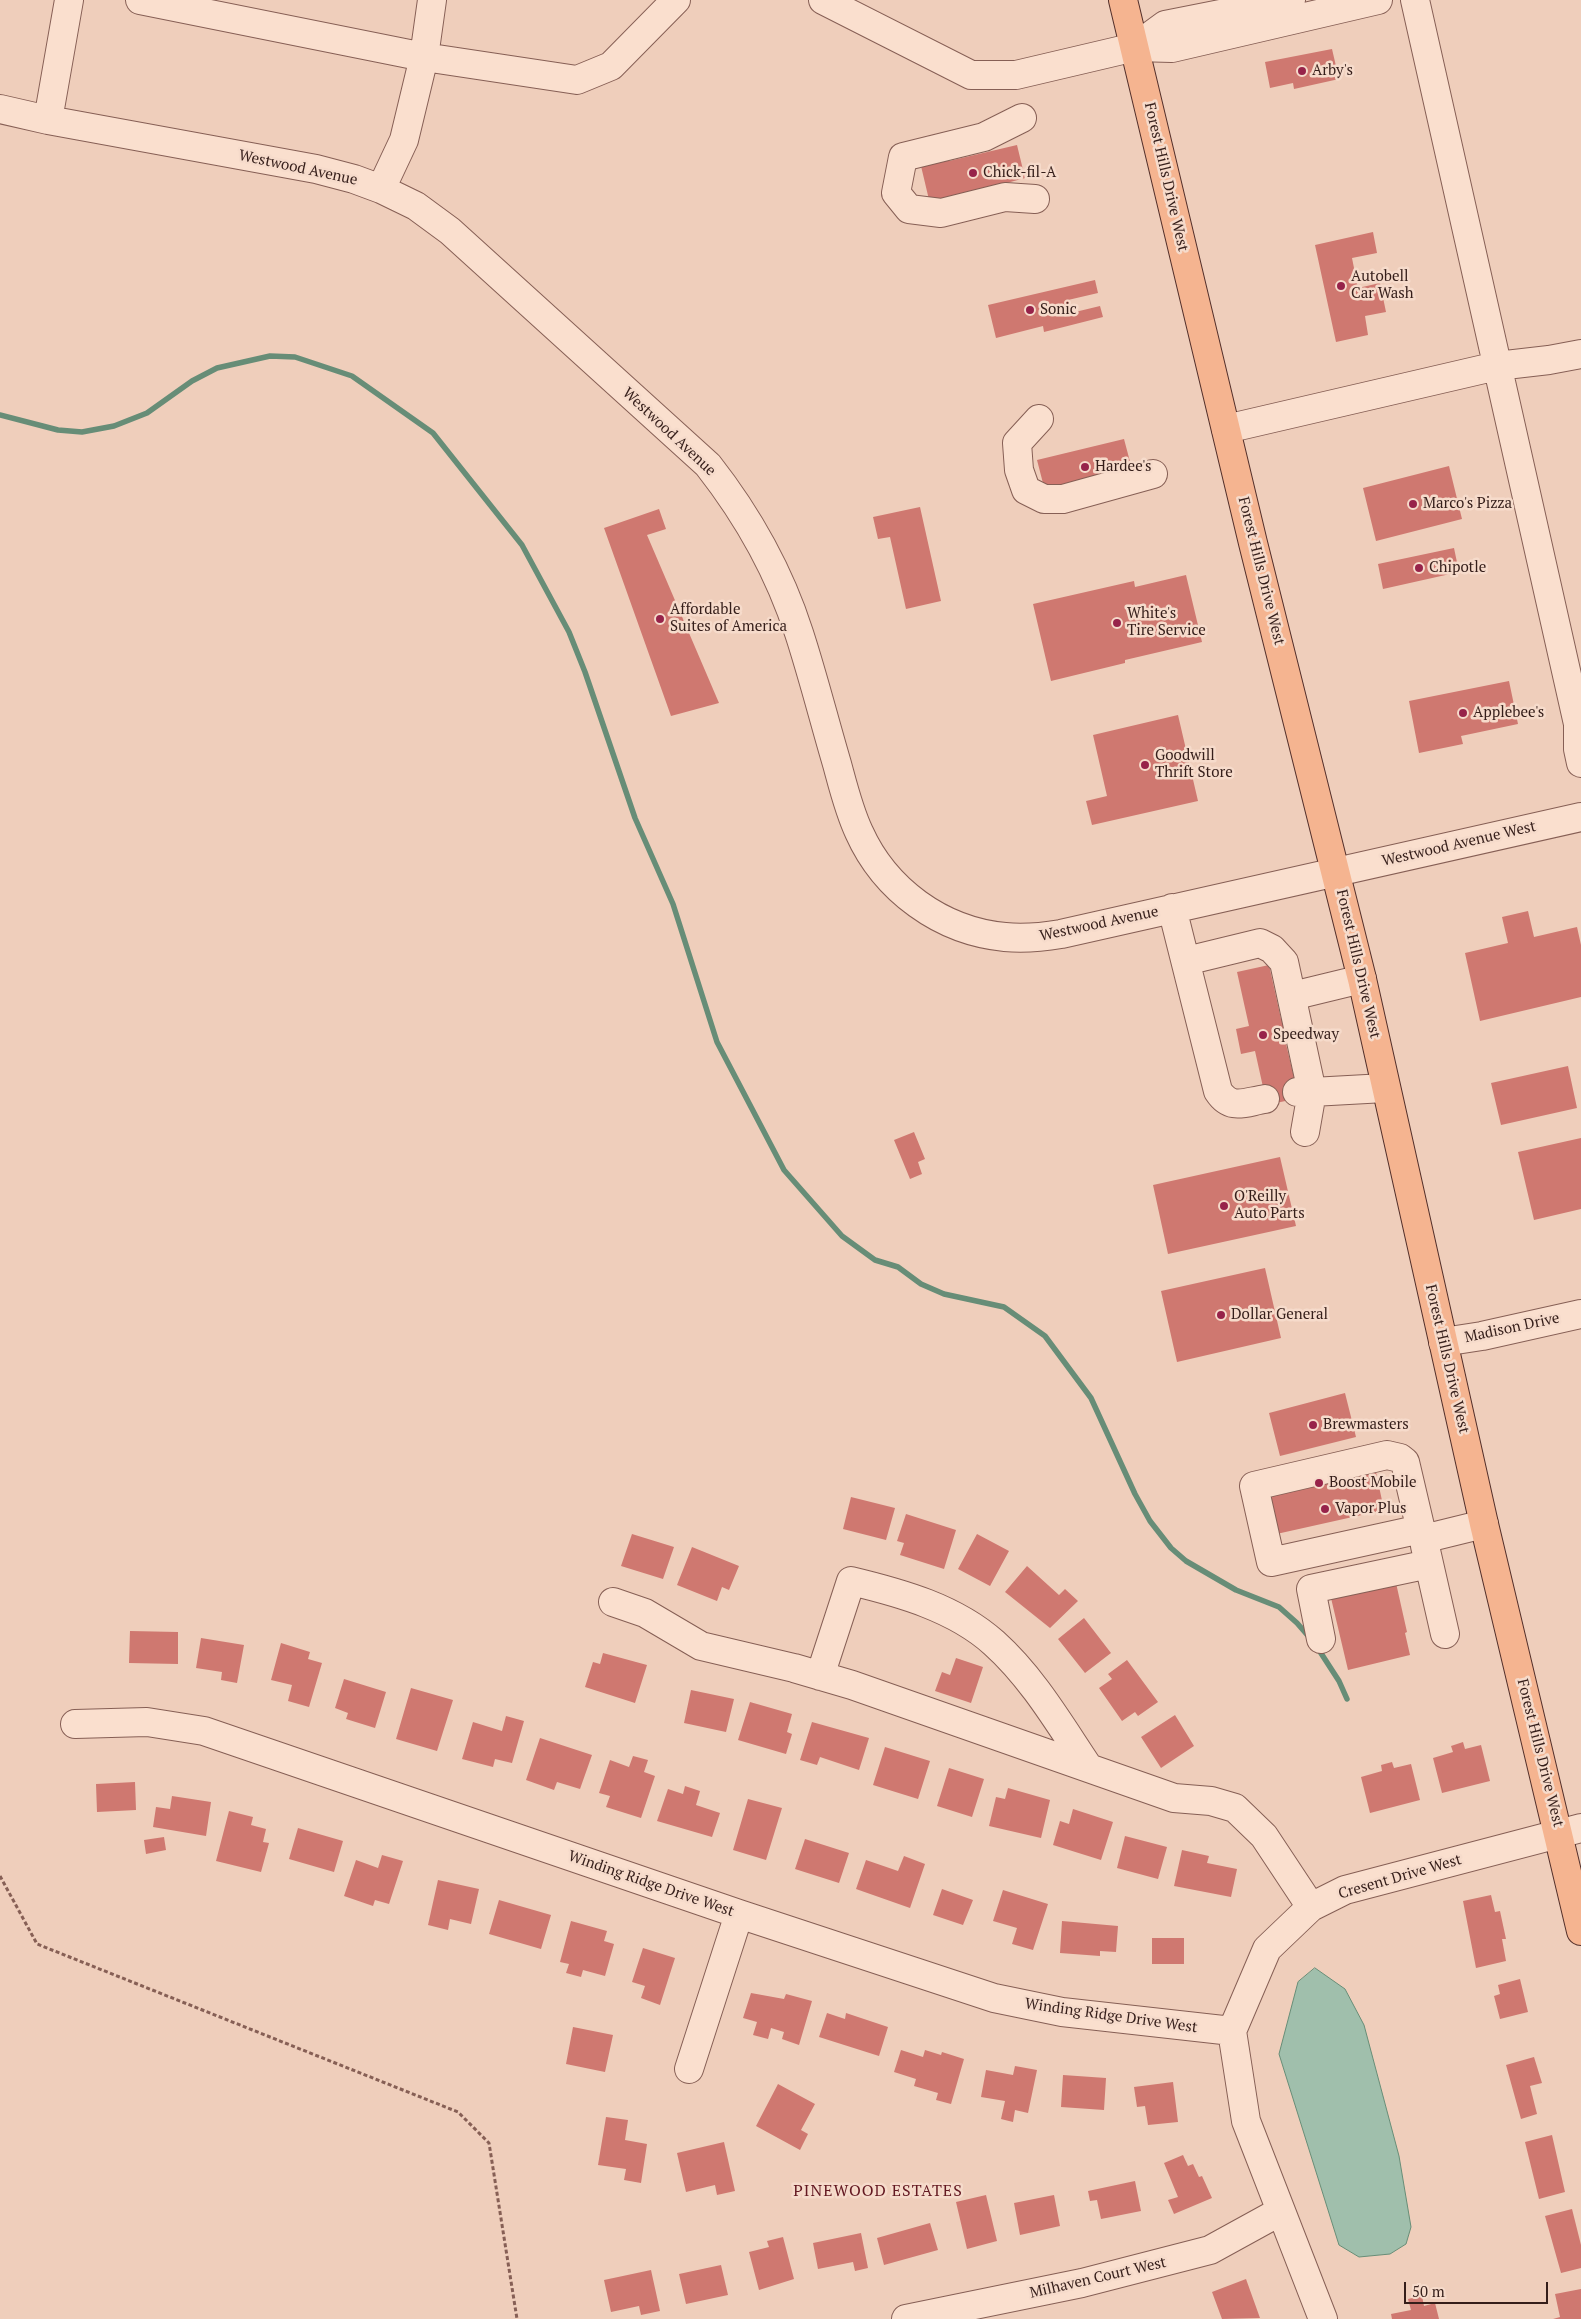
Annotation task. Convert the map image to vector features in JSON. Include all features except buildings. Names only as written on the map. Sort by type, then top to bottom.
[{"type":"main road","name":"Forest Hills Drive West","points":[[1123,0],[1226,429],[1337,871],[1484,1524],[1570,1831],[1581,1931]]},
{"type":"street","points":[[48,120],[70,0]]},
{"type":"street","points":[[140,0],[424,57],[577,80],[611,66],[676,0]]},
{"type":"street","points":[[381,189],[404,140],[424,57],[432,0]]},
{"type":"street","points":[[823,0],[970,75],[1016,74],[1135,47],[1172,48],[1378,0]]},
{"type":"street","points":[[1135,47],[1165,25],[1291,0]]},
{"type":"street","points":[[1416,0],[1578,724],[1578,749],[1581,763]]},
{"type":"street","name":"Westwood Avenue","points":[[0,109],[48,120],[316,169],[354,179],[381,189],[416,206],[450,231],[708,465],[730,493],[747,518],[775,569],[796,623],[859,832],[881,870],[905,895],[926,911],[954,924],[983,934],[1034,938],[1061,934],[1337,871]]},
{"type":"street","points":[[1022,118],[984,137],[903,157],[896,193],[909,209],[941,213],[1005,197],[1036,199]]},
{"type":"street","points":[[1226,429],[1498,366],[1581,354]]},
{"type":"street","points":[[1039,418],[1017,443],[1019,470],[1026,490],[1044,500],[1063,499],[1153,474]]},
{"type":"street","name":"Westwood Avenue West","points":[[1337,871],[1581,817]]},
{"type":"street","points":[[1172,908],[1218,1091],[1224,1100],[1234,1104],[1266,1099]]},
{"type":"street","points":[[1186,961],[1260,942],[1272,950],[1284,962],[1292,996],[1305,1092],[1305,1132]]},
{"type":"street","points":[[1292,996],[1362,979]]},
{"type":"street","points":[[1305,1092],[1385,1088]]},
{"type":"street","name":"Madison Drive","points":[[1443,1342],[1482,1336],[1581,1314]]},
{"type":"street","points":[[1424,1544],[1271,1562],[1254,1486],[1387,1456],[1400,1458],[1405,1462],[1445,1634]]},
{"type":"street","points":[[1321,1639],[1311,1589],[1424,1544],[1484,1524]]},
{"type":"street","points":[[820,1676],[851,1581],[902,1595],[949,1614],[974,1628],[994,1643],[1028,1680],[1089,1768]]},
{"type":"street","points":[[613,1602],[645,1613],[701,1646],[820,1676],[1174,1798],[1211,1801],[1236,1808],[1264,1836],[1311,1907]]},
{"type":"street","name":"Winding Ridge Drive West","points":[[75,1724],[147,1722],[204,1731],[739,1914],[994,1998],[1062,2012],[1232,2031]]},
{"type":"street","name":"Cresent Drive West","points":[[1232,2031],[1267,1949],[1311,1907],[1345,1890],[1570,1831]]},
{"type":"street","points":[[689,2069],[739,1914]]},
{"type":"street","points":[[1232,2031],[1246,2121],[1323,2319]]},
{"type":"street","name":"Milhaven Court West","points":[[906,2319],[1082,2283],[1210,2250],[1281,2211]]},
{"type":"path","points":[[0,1876],[37,1944],[458,2112],[489,2143],[517,2319]]},
{"type":"shaded area","points":[[1315,1968],[1345,1989],[1364,2025],[1399,2156],[1411,2227],[1406,2244],[1390,2254],[1359,2257],[1339,2245],[1279,2054],[1298,1982]]},
{"type":"waterway","points":[[0,415],[58,430],[82,432],[114,426],[147,413],[192,381],[217,368],[270,356],[295,357],[352,376],[433,433],[522,545],[569,632],[585,672],[635,818],[673,904],[717,1042],[784,1170],[842,1236],[875,1260],[898,1267],[921,1284],[944,1294],[1004,1307],[1045,1336],[1091,1398],[1135,1494],[1150,1521],[1171,1548],[1186,1561],[1236,1590],[1279,1607],[1310,1638]]},
{"type":"waterway","points":[[1317,1647],[1339,1681],[1347,1699]]},
{"type":"place","name":"Arby's","points":[[1302,71]]},
{"type":"place","name":"Chick-fil-A","points":[[973,173]]},
{"type":"place","name":"Autobell Car Wash","points":[[1341,286]]},
{"type":"place","name":"Sonic","points":[[1030,310]]},
{"type":"place","name":"Hardee's","points":[[1085,467]]},
{"type":"place","name":"Marco's Pizza","points":[[1413,504]]},
{"type":"place","name":"Chipotle","points":[[1419,568]]},
{"type":"place","name":"Affordable Suites of America","points":[[660,619]]},
{"type":"place","name":"White's Tire Service","points":[[1117,623]]},
{"type":"place","name":"Applebee's","points":[[1463,713]]},
{"type":"place","name":"Goodwill Thrift Store","points":[[1145,765]]},
{"type":"place","name":"Speedway","points":[[1263,1035]]},
{"type":"place","name":"O'Reilly Auto Parts","points":[[1224,1206]]},
{"type":"place","name":"Dollar General","points":[[1221,1315]]},
{"type":"place","name":"Brewmasters","points":[[1313,1425]]},
{"type":"place","name":"Boost Mobile","points":[[1319,1483]]},
{"type":"place","name":"Vapor Plus","points":[[1325,1509]]},
{"type":"district","name":"PINEWOOD ESTATES","points":[[878,2191]]}]
